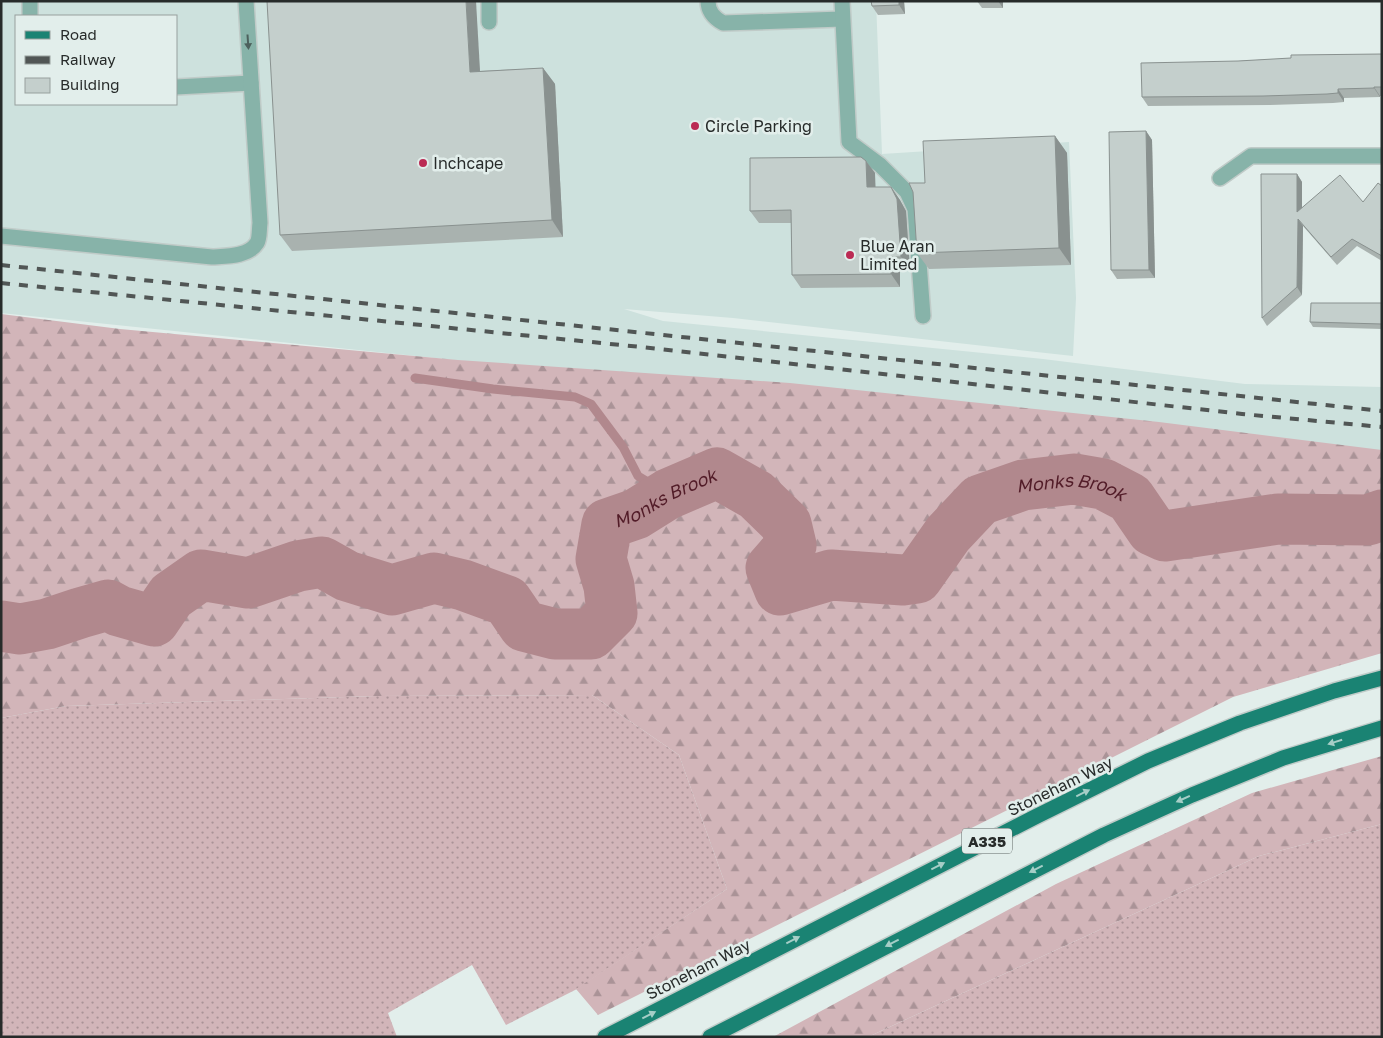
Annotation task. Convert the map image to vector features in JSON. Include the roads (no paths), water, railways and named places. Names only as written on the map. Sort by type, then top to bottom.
[{"type":"main road","name":"Stoneham Way","points":[[605,1037],[1148,761],[1240,723],[1334,691],[1382,678]]},
{"type":"main road","points":[[710,1037],[1104,835],[1192,795],[1283,758],[1382,728]]},
{"type":"street","points":[[30,1],[30,15]]},
{"type":"street","points":[[1,236],[212,257],[248,252],[258,242],[260,223],[246,1]]},
{"type":"street","points":[[488,1],[489,22]]},
{"type":"street","points":[[842,1],[848,142],[880,165],[906,192],[915,209],[923,316]]},
{"type":"street","points":[[708,4],[716,19],[723,22],[842,19]]},
{"type":"street","points":[[178,87],[251,83]]},
{"type":"street","points":[[1220,178],[1251,156],[1382,156]]},
{"type":"waterway","points":[[415,378],[493,389],[575,397],[591,404],[623,447],[638,476],[668,494]]},
{"type":"waterway","name":"Monks Brook","points":[[1,626],[20,629],[47,624],[108,605],[119,611],[154,621],[171,596],[201,575],[248,583],[298,566],[322,562],[347,576],[392,590],[434,578],[463,585],[507,601],[524,626],[555,634],[591,634],[612,613],[609,586],[601,559],[607,524],[636,514],[668,494],[717,473],[756,495],[786,524],[791,545],[771,568],[780,590],[831,575],[903,580],[917,578],[948,534],[980,500],[1023,485],[1074,479],[1103,484],[1130,498],[1152,530],[1165,536],[1278,519],[1368,520],[1382,515]]},
{"type":"railway","points":[[1,265],[1382,411]]},
{"type":"railway","points":[[1,283],[641,347],[1242,414],[1382,427]]},
{"type":"place","name":"Circle Parking","points":[[695,126]]},
{"type":"place","name":"Inchcape","points":[[423,163]]},
{"type":"place","name":"Blue Aran Limited","points":[[850,255]]}]
